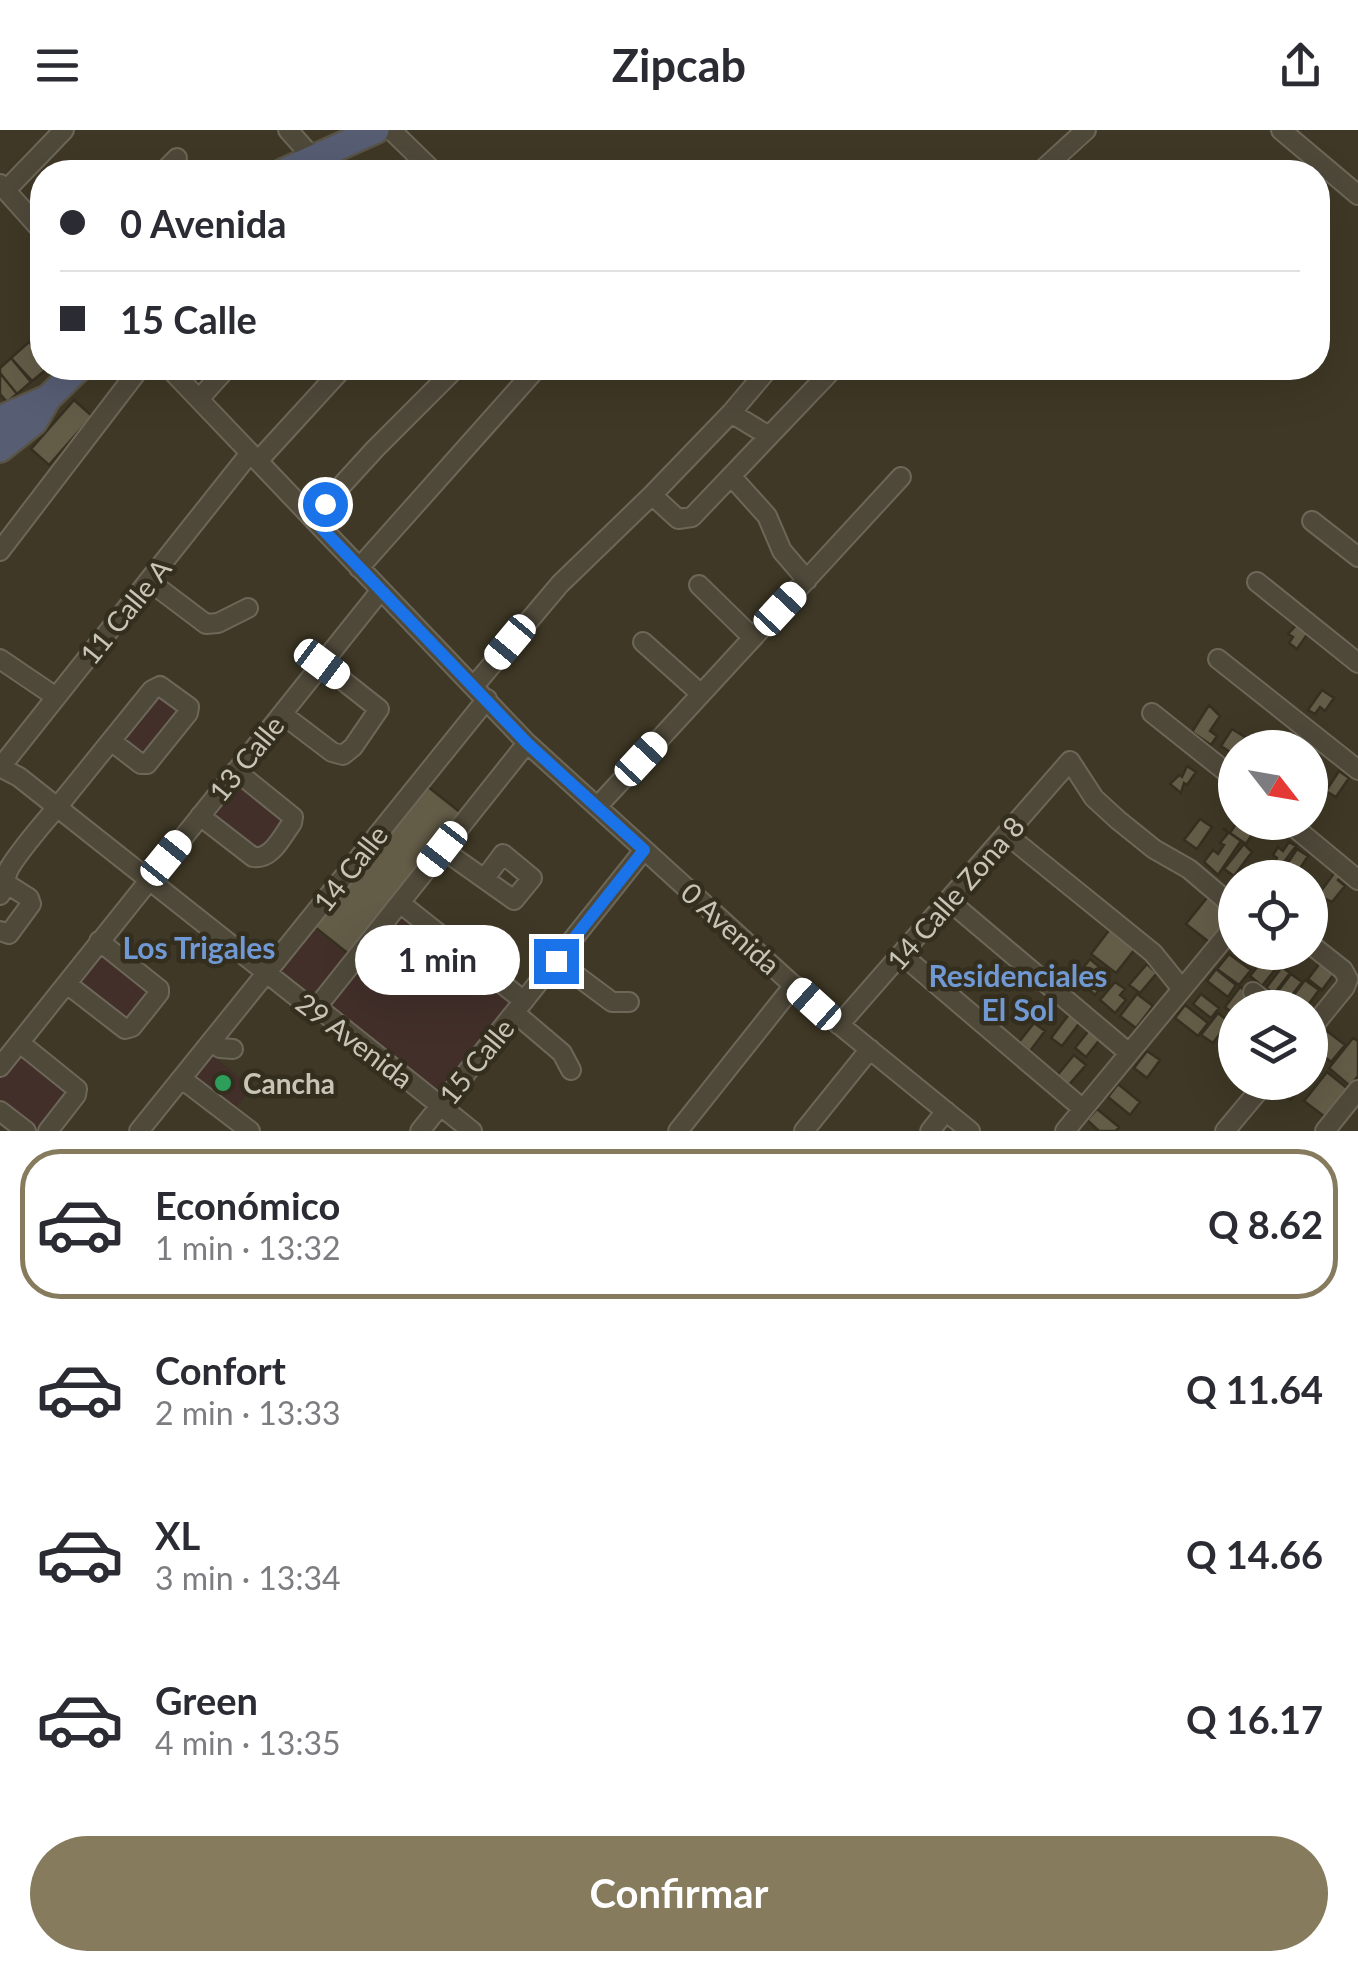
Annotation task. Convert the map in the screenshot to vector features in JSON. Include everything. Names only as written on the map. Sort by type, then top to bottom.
[{"type":"highway","points":[[305,160],[376,130]]},
{"type":"highway","points":[[0,449],[34,422],[48,398],[67,380]]},
{"type":"highway","points":[[0,419],[48,398]]},
{"type":"street","points":[[32,160],[64,130]]},
{"type":"street","points":[[288,130],[312,156]]},
{"type":"street","points":[[390,130],[422,160]]},
{"type":"street","points":[[1053,160],[1086,130]]},
{"type":"street","points":[[1281,130],[1317,160]]},
{"type":"street","points":[[30,162],[3,187],[30,217]]},
{"type":"street","points":[[1330,171],[1358,195]]},
{"type":"street","points":[[0,551],[131,380]]},
{"type":"street","name":"0 Avenida","points":[[181,380],[527,743],[794,986],[970,1131]]},
{"type":"street","points":[[199,399],[216,380]]},
{"type":"street","name":"11 Calle A","points":[[0,767],[254,457],[331,380]]},
{"type":"street","points":[[312,518],[443,380]]},
{"type":"street","points":[[359,568],[526,380]]},
{"type":"street","name":"14 Calle","points":[[139,1131],[267,974],[560,584],[652,495],[759,380]]},
{"type":"street","points":[[652,495],[678,519],[687,520],[823,380]]},
{"type":"street","points":[[731,413],[769,436]]},
{"type":"street","points":[[731,476],[767,516],[782,552],[807,580]]},
{"type":"street","points":[[596,807],[901,477]]},
{"type":"street","points":[[1312,521],[1358,557]]},
{"type":"street","points":[[149,581],[201,621],[212,624],[248,608]]},
{"type":"street","points":[[1257,582],[1358,663]]},
{"type":"street","points":[[699,585],[753,638]]},
{"type":"street","name":"13 Calle","points":[[0,1067],[381,590]]},
{"type":"street","points":[[643,642],[701,694]]},
{"type":"street","points":[[0,658],[56,698]]},
{"type":"street","points":[[1218,658],[1358,770]]},
{"type":"street","points":[[282,714],[332,752],[343,755],[354,747],[379,709],[322,664]]},
{"type":"street","points":[[0,930],[9,934],[31,902],[3,889],[9,868],[111,740],[158,686],[188,707],[188,714],[146,765],[111,740]]},
{"type":"street","points":[[1152,714],[1218,766]]},
{"type":"street","points":[[317,1007],[527,743]]},
{"type":"street","name":"14 Calle Zona 8","points":[[840,1024],[1070,761],[1094,798],[1118,820],[1218,894]]},
{"type":"street","name":"29 Avenida","points":[[0,767],[302,1001],[317,1007],[472,1131]]},
{"type":"street","points":[[200,816],[250,856],[268,855],[293,819],[236,771]]},
{"type":"street","points":[[1006,834],[1153,952],[1182,989]]},
{"type":"street","points":[[1310,840],[1358,880]]},
{"type":"street","points":[[442,849],[514,900],[532,878],[503,854],[485,878]]},
{"type":"street","name":"15 Calle","points":[[420,1131],[644,850]]},
{"type":"street","points":[[952,896],[1133,1049]]},
{"type":"street","points":[[400,902],[520,1007],[562,1052],[571,1070]]},
{"type":"street","points":[[67,984],[121,1028],[129,1030],[159,989],[100,941]]},
{"type":"street","points":[[897,958],[1075,1119],[1218,946]]},
{"type":"street","points":[[1328,958],[1348,979],[1328,1008]]},
{"type":"street","points":[[556,961],[612,1002],[629,1002]]},
{"type":"street","points":[[678,1131],[794,986]]},
{"type":"street","points":[[20,1042],[77,1091],[48,1131]]},
{"type":"street","points":[[212,1042],[220,1048],[233,1048]]},
{"type":"street","points":[[804,1131],[870,1049]]},
{"type":"street","points":[[182,1079],[250,1131]]},
{"type":"street","points":[[1325,1131],[1358,1090]]},
{"type":"street","points":[[1225,1131],[1251,1100]]},
{"type":"street","points":[[0,1111],[26,1131]]},
{"type":"street","points":[[930,1131],[946,1111]]},
{"type":"shaded area","points":[[157,690],[184,712],[145,762],[117,741]]},
{"type":"shaded area","points":[[239,778],[287,815],[255,855],[207,818]]},
{"type":"shaded area","points":[[403,909],[518,1003],[439,1100],[325,1006]]},
{"type":"shaded area","points":[[309,925],[349,956],[316,997],[276,966]]},
{"type":"shaded area","points":[[104,948],[157,991],[129,1027],[75,984]]},
{"type":"shaded area","points":[[21,1048],[72,1088],[38,1131],[0,1104],[0,1075]]},
{"type":"shaded area","name":"Cancha","points":[[213,1056],[252,1087],[234,1110],[195,1078]]},
{"type":"building","points":[[29,342],[30,380],[33,380],[31,382],[11,358]]},
{"type":"building","points":[[11,358],[32,381],[17,394],[0,368]]},
{"type":"building","points":[[0,373],[17,394],[7,402],[0,394]]},
{"type":"building","points":[[74,400],[92,416],[49,465],[31,449]]},
{"type":"building","points":[[1300,621],[1311,629],[1297,649],[1289,643],[1293,637],[1288,634]]},
{"type":"building","points":[[1322,690],[1334,698],[1325,711],[1320,707],[1315,714],[1308,710]]},
{"type":"building","points":[[1209,705],[1220,716],[1210,731],[1217,736],[1211,745],[1192,732]]},
{"type":"building","points":[[1187,766],[1196,772],[1187,785],[1184,783],[1181,793],[1170,784],[1179,775],[1182,777]]},
{"type":"building","points":[[1339,771],[1349,778],[1336,797],[1328,788]]},
{"type":"building","points":[[422,782],[461,813],[350,955],[311,924]]},
{"type":"building","points":[[1200,819],[1212,827],[1197,849],[1184,840]]},
{"type":"building","points":[[1241,841],[1228,860],[1218,860],[1218,875],[1204,862],[1213,850],[1218,854],[1224,845],[1220,843]]},
{"type":"building","points":[[1289,842],[1296,846],[1286,860],[1276,860],[1273,855],[1278,847],[1283,851]]},
{"type":"building","points":[[1244,844],[1252,852],[1246,860],[1231,860]]},
{"type":"building","points":[[1297,849],[1308,856],[1305,860],[1290,860]]},
{"type":"building","points":[[1335,872],[1345,886],[1332,902],[1328,900],[1328,881]]},
{"type":"building","points":[[1210,894],[1218,901],[1218,938],[1213,945],[1186,924]]},
{"type":"building","points":[[1110,929],[1135,949],[1116,973],[1091,954]]},
{"type":"building","points":[[1090,959],[1110,976],[1095,995],[1075,978]]},
{"type":"building","points":[[1328,963],[1337,970],[1322,990],[1308,979],[1315,970],[1328,970]]},
{"type":"building","points":[[1147,964],[1157,973],[1140,993],[1129,985]]},
{"type":"building","points":[[1216,969],[1236,985],[1233,990],[1219,990],[1207,981]]},
{"type":"building","points":[[1218,970],[1251,970],[1239,985]]},
{"type":"building","points":[[1255,970],[1275,970],[1262,986],[1250,976]]},
{"type":"building","points":[[1280,970],[1290,973],[1277,990],[1266,988]]},
{"type":"building","points":[[1291,974],[1302,982],[1296,990],[1279,990]]},
{"type":"building","points":[[1305,980],[1319,990],[1298,990]]},
{"type":"building","points":[[1115,982],[1125,989],[1120,995],[1126,1000],[1115,1013],[1100,1000]]},
{"type":"building","points":[[1137,994],[1153,1006],[1136,1028],[1120,1016]]},
{"type":"building","points":[[1201,994],[1218,1009],[1211,1018],[1193,1004]]},
{"type":"building","points":[[1185,1005],[1208,1023],[1198,1036],[1175,1018]]},
{"type":"building","points":[[1070,1013],[1081,1021],[1062,1046],[1051,1038]]},
{"type":"building","points":[[1218,1013],[1218,1036],[1213,1043],[1201,1035]]},
{"type":"building","points":[[1034,1023],[1045,1031],[1030,1051],[1019,1042]]},
{"type":"building","points":[[1090,1029],[1101,1038],[1086,1057],[1075,1048]]},
{"type":"building","points":[[1328,1032],[1345,1045],[1331,1062],[1328,1060]]},
{"type":"building","points":[[1353,1038],[1358,1041],[1358,1076],[1350,1086],[1329,1068]]},
{"type":"building","points":[[1147,1051],[1160,1060],[1147,1078],[1134,1068]]},
{"type":"building","points":[[1074,1055],[1086,1065],[1067,1087],[1055,1078]]},
{"type":"building","points":[[1328,1073],[1348,1089],[1325,1117],[1304,1101],[1328,1100]]},
{"type":"building","points":[[1118,1084],[1140,1102],[1130,1115],[1108,1097]]},
{"type":"building","points":[[1097,1109],[1119,1127],[1116,1131],[1099,1131],[1087,1120]]},
{"type":"place","name":"Cancha","points":[[223,1083]]},
{"type":"district","name":"Los Trigales","points":[[199,947]]},
{"type":"district","name":"Residenciales El Sol","points":[[1018,992]]},
{"type":"route","points":[[325,504],[312,518],[527,743],[644,850],[556,961]]}]
